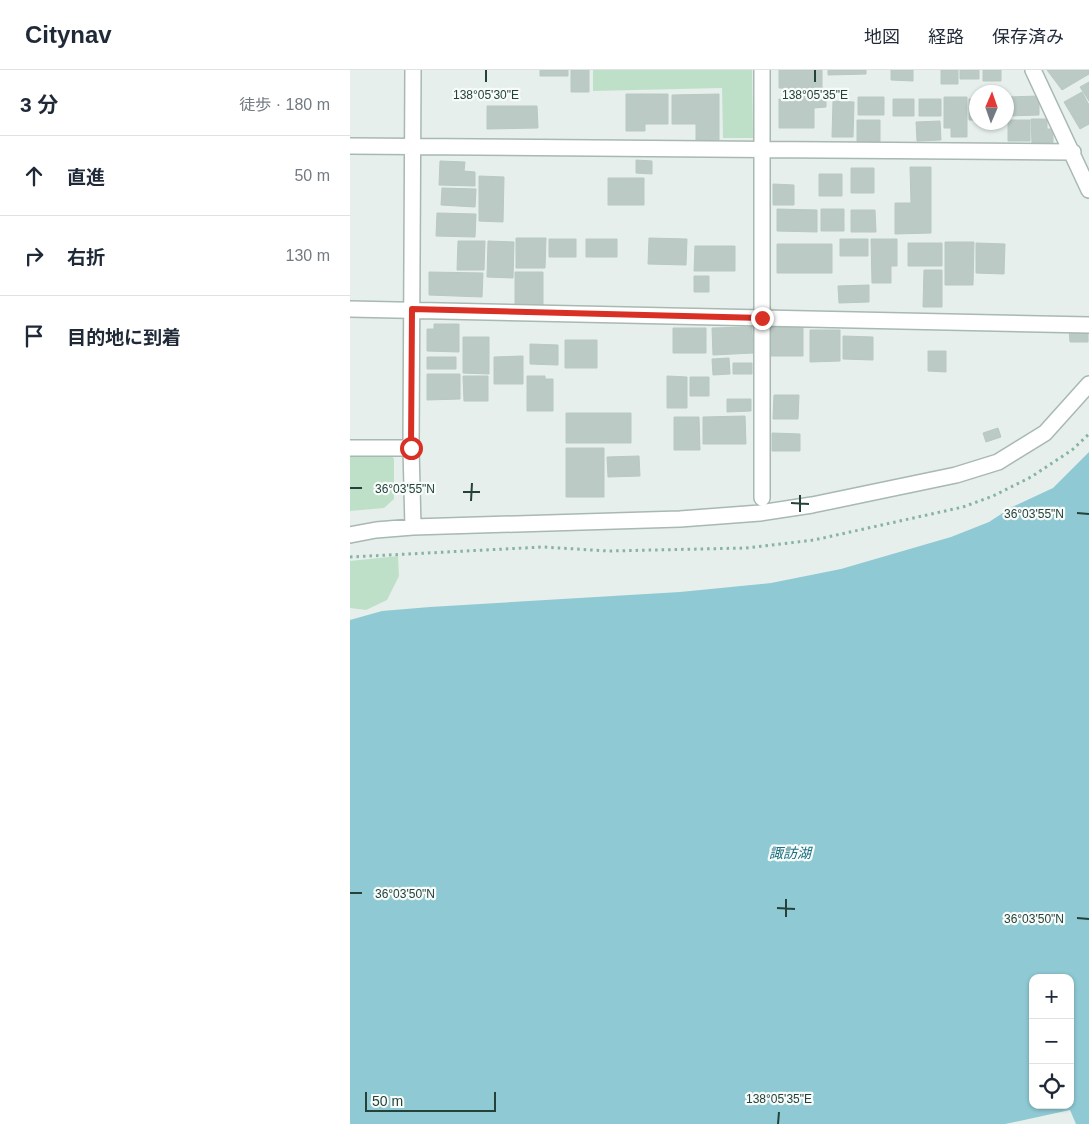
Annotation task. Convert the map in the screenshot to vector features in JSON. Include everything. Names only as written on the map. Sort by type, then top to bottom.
[{"type":"street","points":[[412,527],[413,70]]},
{"type":"street","points":[[762,70],[762,498]]},
{"type":"street","points":[[1033,70],[1073,152],[1089,190]]},
{"type":"street","points":[[350,146],[1073,152]]},
{"type":"street","points":[[350,309],[1089,326]]},
{"type":"street","points":[[350,535],[376,530],[412,527],[680,520],[760,513],[812,505],[956,475],[998,462],[1045,433],[1089,384]]},
{"type":"street","points":[[350,448],[411,448]]},
{"type":"path","points":[[412,547],[413,552]]},
{"type":"green space","points":[[593,70],[752,70],[753,138],[723,138],[722,88],[593,91]]},
{"type":"green space","points":[[350,451],[389,451],[394,459],[394,499],[384,508],[350,511]]},
{"type":"green space","points":[[398,556],[399,576],[387,600],[366,610],[350,608],[350,561]]},
{"type":"water","name":"諏訪湖","points":[[1089,452],[1089,1124],[350,1124],[350,620],[382,611],[680,592],[771,583],[841,569],[951,537],[989,522],[1012,507],[1053,488]]},
{"type":"pier","points":[[1070,1110],[1076,1124],[1005,1124]]},
{"type":"building","points":[[540,70],[568,70],[568,76],[540,76]]},
{"type":"building","points":[[571,70],[589,70],[589,92],[571,92]]},
{"type":"building","points":[[779,70],[822,70],[822,89],[779,88]]},
{"type":"building","points":[[828,70],[866,70],[866,74],[828,75]]},
{"type":"building","points":[[891,70],[913,70],[913,81],[891,80]]},
{"type":"building","points":[[941,70],[958,70],[958,84],[941,84]]},
{"type":"building","points":[[960,70],[979,70],[979,79],[960,79]]},
{"type":"building","points":[[983,70],[1001,70],[1001,81],[983,81]]},
{"type":"building","points":[[1047,70],[1089,70],[1089,74],[1062,90]]},
{"type":"building","points":[[1089,82],[1089,101],[1080,87]]},
{"type":"building","points":[[1082,92],[1089,105],[1089,124],[1080,129],[1064,102]]},
{"type":"building","points":[[626,94],[668,94],[668,124],[645,124],[645,131],[626,131]]},
{"type":"building","points":[[719,94],[719,140],[696,140],[696,124],[672,124],[672,95]]},
{"type":"building","points":[[798,95],[826,96],[826,107],[814,108],[814,128],[779,128],[779,99],[798,99]]},
{"type":"building","points":[[1039,96],[1039,115],[1014,116],[1014,97]]},
{"type":"building","points":[[858,97],[884,97],[884,115],[858,115]]},
{"type":"building","points":[[944,97],[967,97],[967,137],[951,137],[951,128],[944,128]]},
{"type":"building","points":[[893,99],[914,99],[914,116],[893,116]]},
{"type":"building","points":[[919,99],[941,99],[941,116],[919,116]]},
{"type":"building","points":[[833,101],[854,102],[853,137],[832,137]]},
{"type":"building","points":[[487,106],[537,106],[538,128],[487,129]]},
{"type":"building","points":[[1031,119],[1047,119],[1047,129],[1053,129],[1053,144],[1032,144]]},
{"type":"building","points":[[857,120],[880,120],[880,142],[857,142]]},
{"type":"building","points":[[1014,120],[1030,120],[1030,141],[1008,141],[1008,130],[1014,130]]},
{"type":"building","points":[[940,121],[941,140],[917,141],[916,122]]},
{"type":"building","points":[[636,160],[652,161],[652,174],[636,173]]},
{"type":"building","points":[[440,161],[465,162],[464,171],[475,172],[475,186],[439,185]]},
{"type":"building","points":[[910,167],[931,167],[931,233],[895,234],[895,203],[911,203]]},
{"type":"building","points":[[851,168],[874,168],[874,193],[851,193]]},
{"type":"building","points":[[819,174],[842,174],[842,196],[819,196]]},
{"type":"building","points":[[479,176],[504,177],[503,222],[479,221]]},
{"type":"building","points":[[608,178],[644,178],[644,205],[608,205]]},
{"type":"building","points":[[773,184],[794,185],[794,205],[773,205]]},
{"type":"building","points":[[442,188],[476,189],[475,207],[441,205]]},
{"type":"building","points":[[777,209],[817,210],[817,232],[777,231]]},
{"type":"building","points":[[821,209],[844,209],[844,231],[821,231]]},
{"type":"building","points":[[851,210],[875,210],[876,232],[851,232]]},
{"type":"building","points":[[437,213],[476,214],[475,237],[436,236]]},
{"type":"building","points":[[516,238],[546,238],[545,268],[516,268]]},
{"type":"building","points":[[649,238],[687,239],[686,265],[648,264]]},
{"type":"building","points":[[549,239],[576,239],[576,257],[549,257]]},
{"type":"building","points":[[586,239],[617,239],[617,257],[586,257]]},
{"type":"building","points":[[840,239],[868,239],[868,256],[840,256]]},
{"type":"building","points":[[871,239],[897,239],[897,266],[891,266],[891,283],[872,283]]},
{"type":"building","points":[[458,241],[485,241],[484,270],[457,270]]},
{"type":"building","points":[[488,241],[514,242],[513,278],[487,277]]},
{"type":"building","points":[[945,242],[974,242],[973,285],[945,285]]},
{"type":"building","points":[[908,243],[942,243],[942,266],[908,266]]},
{"type":"building","points":[[976,243],[1005,244],[1004,274],[976,273]]},
{"type":"building","points":[[777,244],[832,244],[832,273],[777,273]]},
{"type":"building","points":[[695,246],[735,246],[735,271],[694,271]]},
{"type":"building","points":[[924,270],[942,270],[942,307],[923,307]]},
{"type":"building","points":[[429,272],[483,273],[482,297],[429,295]]},
{"type":"building","points":[[515,272],[543,272],[543,307],[515,307]]},
{"type":"building","points":[[694,276],[709,276],[709,292],[694,292]]},
{"type":"building","points":[[869,285],[869,302],[839,303],[838,286]]},
{"type":"building","points":[[434,324],[459,324],[459,352],[427,351],[427,329],[434,329]]},
{"type":"building","points":[[803,326],[803,356],[771,356],[771,327]]},
{"type":"building","points":[[752,327],[753,353],[713,355],[712,328]]},
{"type":"building","points":[[673,328],[706,328],[706,353],[673,353]]},
{"type":"building","points":[[1069,328],[1088,328],[1088,342],[1070,342]]},
{"type":"building","points":[[810,330],[840,330],[840,361],[810,362]]},
{"type":"building","points":[[843,336],[873,337],[873,360],[843,359]]},
{"type":"building","points":[[463,337],[489,337],[489,374],[463,373]]},
{"type":"building","points":[[565,340],[597,340],[597,368],[565,368]]},
{"type":"building","points":[[530,344],[558,345],[558,365],[530,364]]},
{"type":"building","points":[[928,351],[946,351],[946,372],[928,371]]},
{"type":"building","points":[[523,356],[523,384],[494,384],[494,357]]},
{"type":"building","points":[[427,357],[456,357],[456,369],[427,369]]},
{"type":"building","points":[[729,358],[730,374],[713,375],[712,359]]},
{"type":"building","points":[[733,363],[752,363],[752,374],[733,374]]},
{"type":"building","points":[[427,374],[460,374],[460,399],[427,400]]},
{"type":"building","points":[[463,376],[488,376],[488,401],[464,401]]},
{"type":"building","points":[[527,376],[545,376],[545,379],[553,379],[553,411],[527,411]]},
{"type":"building","points":[[667,376],[687,377],[687,408],[667,408]]},
{"type":"building","points":[[690,377],[709,377],[709,396],[690,396]]},
{"type":"building","points":[[774,395],[799,395],[798,419],[773,419]]},
{"type":"building","points":[[727,399],[751,399],[751,411],[727,412]]},
{"type":"building","points":[[566,413],[631,413],[631,443],[566,443]]},
{"type":"building","points":[[745,416],[746,444],[703,444],[703,417]]},
{"type":"building","points":[[674,417],[699,417],[700,450],[674,450]]},
{"type":"building","points":[[998,428],[1001,437],[986,442],[983,433]]},
{"type":"building","points":[[772,433],[800,434],[800,451],[772,451]]},
{"type":"building","points":[[566,448],[604,448],[604,497],[566,497]]},
{"type":"building","points":[[639,456],[640,476],[608,477],[607,457]]},
{"type":"route","points":[[411,448],[412,309],[762,318]]}]
